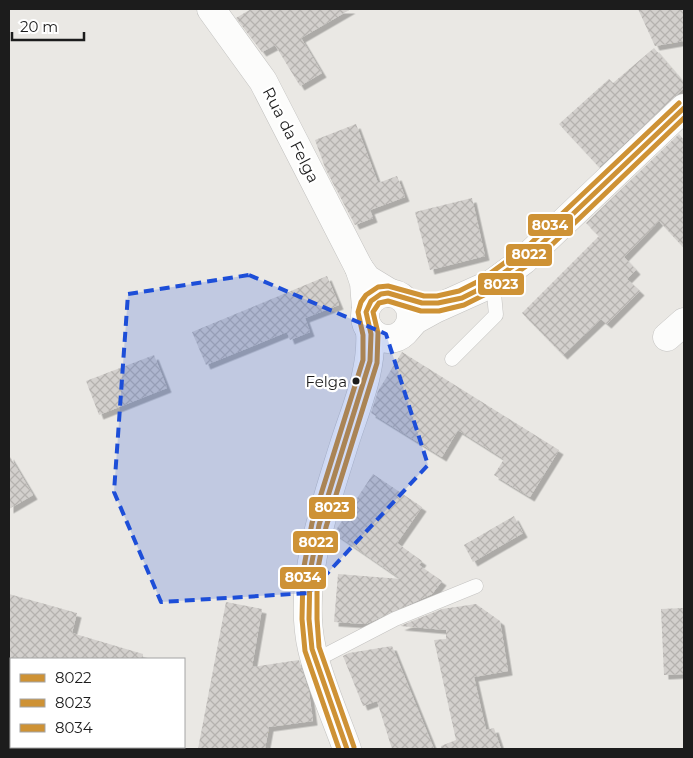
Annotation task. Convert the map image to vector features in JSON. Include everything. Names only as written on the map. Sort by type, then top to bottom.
[{"type":"street","name":"Rua da Felga","points":[[212,9],[263,81],[359,268],[364,283],[371,346],[366,378]]},
{"type":"street","points":[[347,749],[312,648],[309,619],[310,572],[319,525],[366,378],[374,360],[384,348],[416,320],[435,309],[493,283],[524,260],[683,111]]},
{"type":"street","name":"Rua da Felga","points":[[359,268],[367,279],[397,296]]},
{"type":"street","points":[[402,333],[382,338],[368,319],[375,296],[397,296],[429,304],[464,297]]},
{"type":"street","points":[[397,296],[411,312],[402,333]]},
{"type":"lane","points":[[452,359],[496,315],[493,283]]},
{"type":"lane","points":[[316,660],[396,619],[476,586]]},
{"type":"highlighted area","points":[[249,275],[386,334],[428,465],[309,593],[161,602],[114,492],[128,294]]},
{"type":"building","points":[[251,9],[351,9],[301,38],[322,73],[300,86],[275,45],[262,52],[236,18]]},
{"type":"building","points":[[638,9],[684,9],[684,41],[655,46]]},
{"type":"building","points":[[654,48],[684,83],[684,88],[599,167],[559,124],[609,79],[613,83]]},
{"type":"building","points":[[356,124],[378,183],[397,176],[405,197],[370,210],[373,218],[355,225],[326,170],[315,140]]},
{"type":"building","points":[[679,134],[684,140],[684,248],[659,221],[624,257],[636,270],[627,279],[640,291],[607,324],[601,319],[563,355],[522,313],[599,236],[586,223]]},
{"type":"building","points":[[472,198],[485,256],[430,270],[415,212]]},
{"type":"building","points":[[327,276],[339,305],[305,318],[310,332],[290,340],[287,332],[206,365],[192,332]]},
{"type":"building","points":[[402,352],[559,450],[530,497],[494,475],[504,459],[458,430],[442,457],[371,413],[378,391]]},
{"type":"building","points":[[154,355],[167,388],[99,415],[86,381]]},
{"type":"building","points":[[9,455],[33,495],[9,509]]},
{"type":"building","points":[[373,474],[422,507],[397,543],[422,561],[419,565],[442,581],[432,594],[366,624],[334,622],[338,574],[401,579],[334,533]]},
{"type":"building","points":[[514,516],[523,533],[473,562],[464,545]]},
{"type":"building","points":[[9,594],[77,613],[72,633],[143,654],[143,658],[9,659]]},
{"type":"building","points":[[226,602],[262,609],[252,667],[299,660],[309,692],[313,721],[269,727],[265,749],[198,749]]},
{"type":"building","points":[[476,604],[500,621],[508,671],[474,677],[486,730],[494,728],[501,749],[441,749],[441,746],[456,740],[434,640],[446,639],[446,630],[400,626],[442,609]]},
{"type":"building","points":[[684,608],[684,674],[664,675],[661,609]]},
{"type":"building","points":[[392,646],[434,749],[392,749],[377,701],[363,706],[343,656],[349,653]]},
{"type":"transit line","name":"8034","points":[[339,749],[305,651],[302,619],[303,572],[312,523],[363,360],[363,335],[358,312],[361,302],[366,295],[378,287],[388,286],[424,296],[437,296],[459,291],[481,280],[529,245],[679,103]]},
{"type":"transit line","name":"8022","points":[[347,749],[312,649],[309,619],[310,572],[319,525],[370,361],[371,334],[366,312],[371,301],[381,294],[388,293],[422,303],[438,303],[462,298],[484,287],[534,251],[684,108]]},
{"type":"transit line","name":"8023","points":[[354,747],[319,647],[317,573],[326,527],[377,363],[378,333],[373,312],[379,303],[388,301],[421,311],[439,311],[464,305],[488,293],[539,257],[684,118]]},
{"type":"place","name":"Felga","points":[[356,381]]}]
